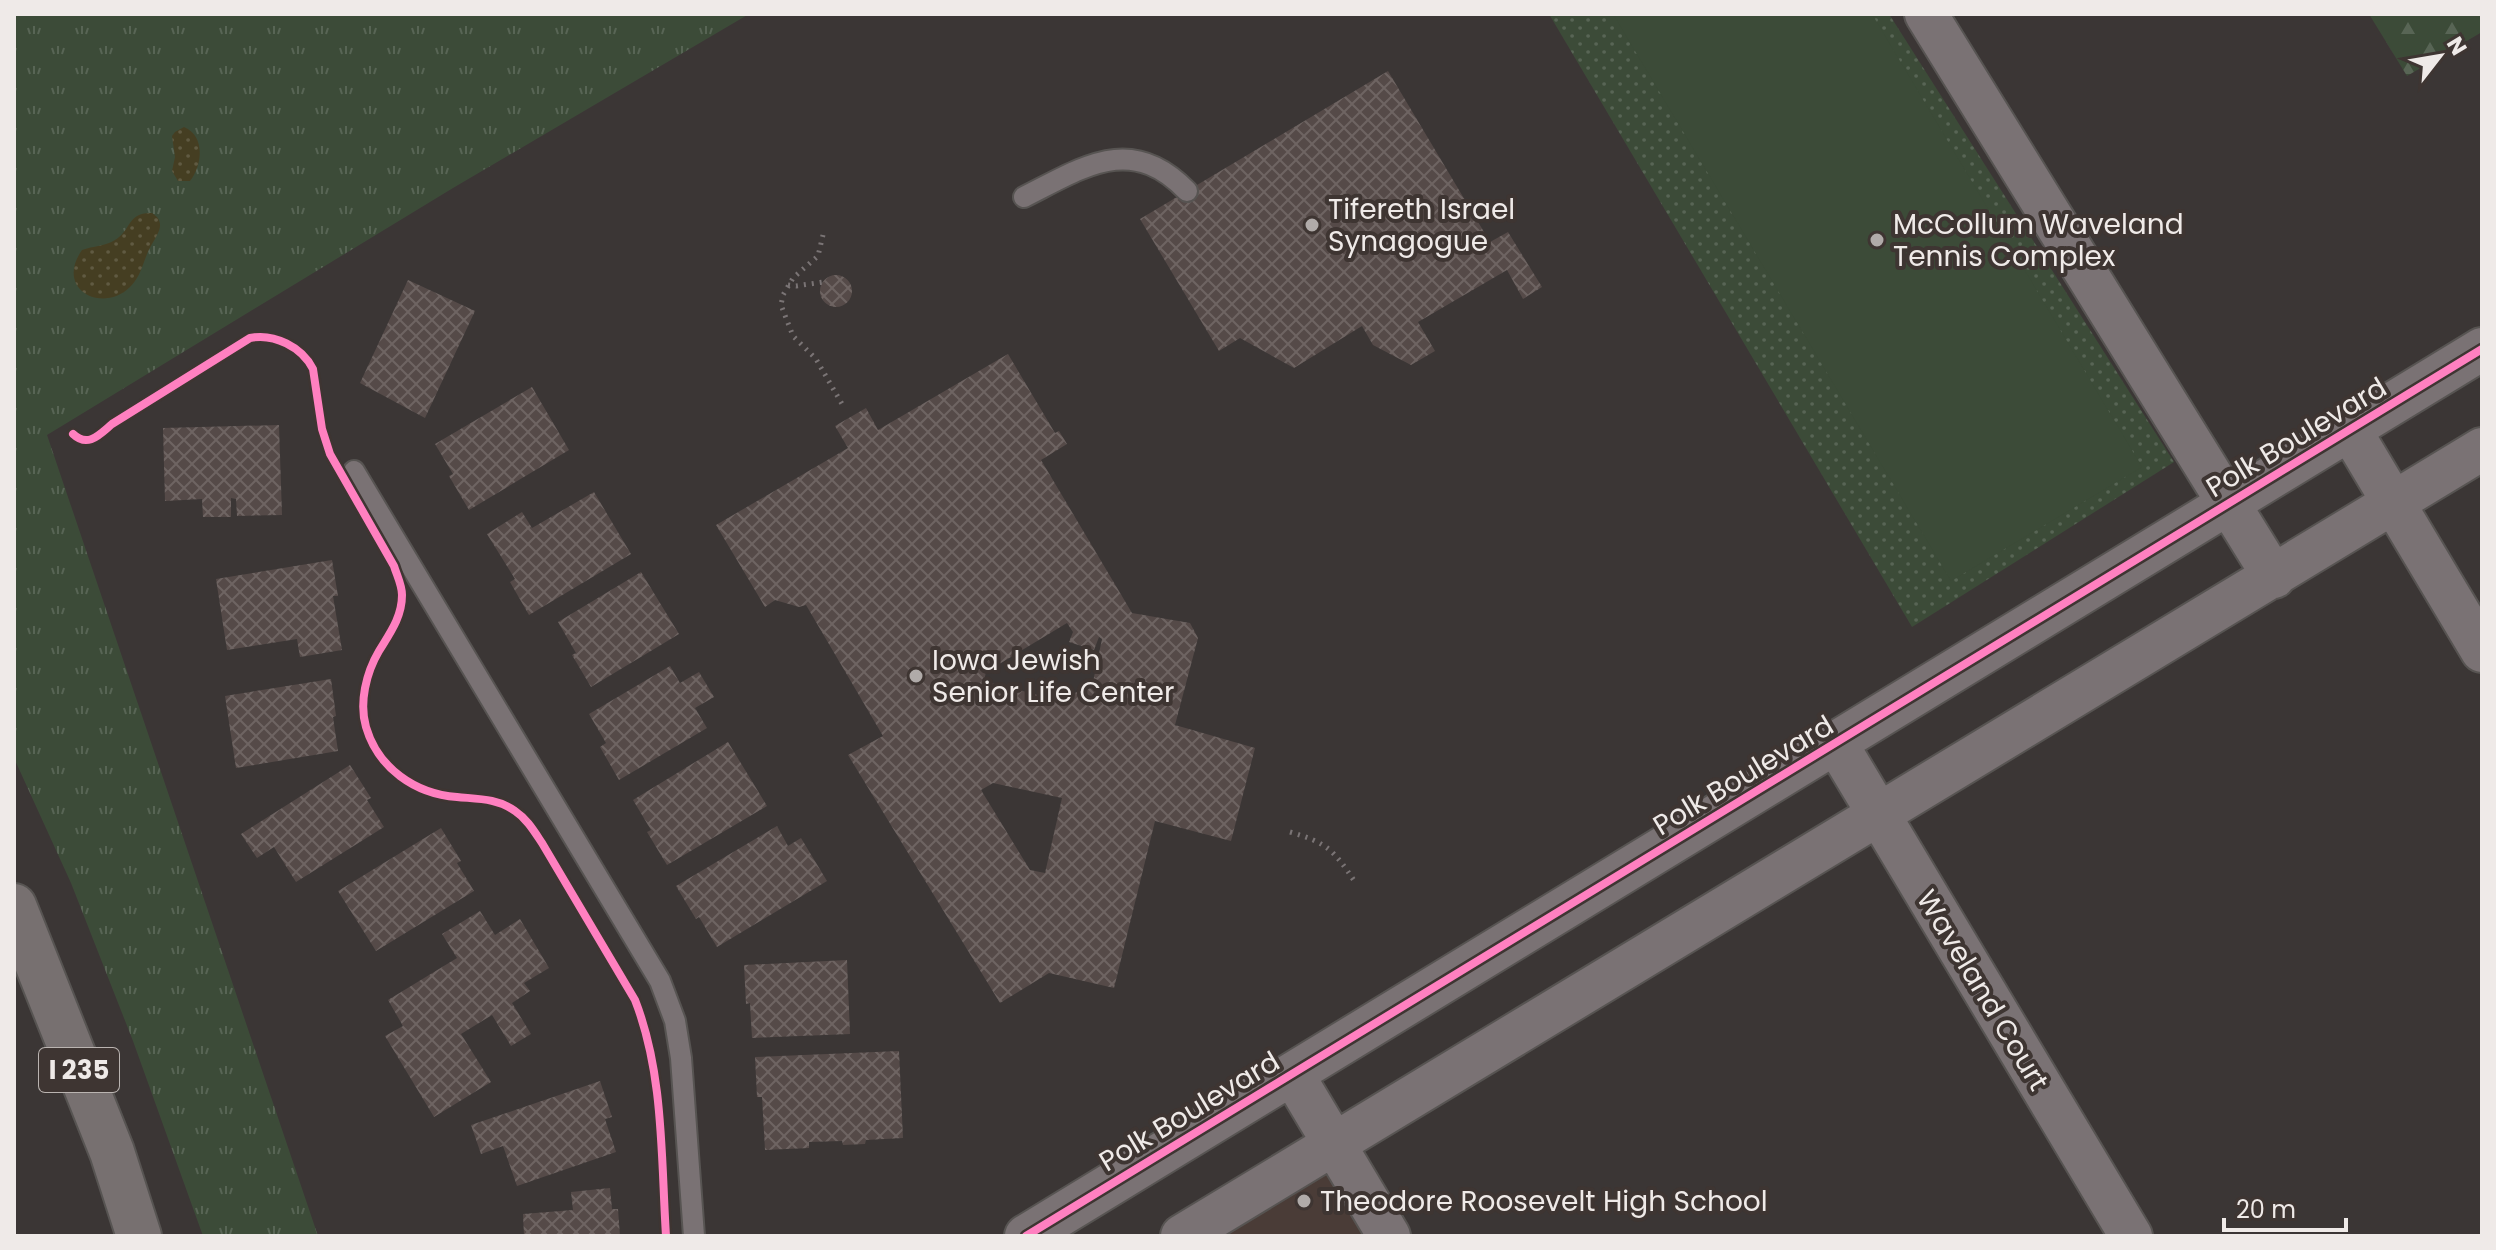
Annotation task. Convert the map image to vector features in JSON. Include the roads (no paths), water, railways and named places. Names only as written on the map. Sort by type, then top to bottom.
[{"type":"highway","name":"I 235","points":[[14,906],[112,1152],[139,1236]]},
{"type":"street","points":[[1926,14],[2274,577]]},
{"type":"street","name":"Polk Boulevard","points":[[1026,1236],[2482,349]]},
{"type":"street","points":[[2350,430],[2482,651]]},
{"type":"street","points":[[1182,1236],[2482,449]]},
{"type":"street","name":"Waveland Court","points":[[1836,743],[2131,1236]]},
{"type":"street","points":[[1293,1075],[1389,1236]]},
{"type":"lane","points":[[1024,197],[1087,165],[1120,158],[1145,162],[1171,174],[1187,191]]},
{"type":"lane","points":[[354,471],[660,981],[675,1021],[681,1058],[694,1236]]},
{"type":"place","name":"Tifereth Israel Synagogue","points":[[1312,225]]},
{"type":"place","name":"McCollum Waveland Tennis Complex","points":[[1877,240]]},
{"type":"place","name":"Iowa Jewish Senior Life Center","points":[[916,676]]},
{"type":"place","name":"Theodore Roosevelt High School","points":[[1304,1201]]}]
